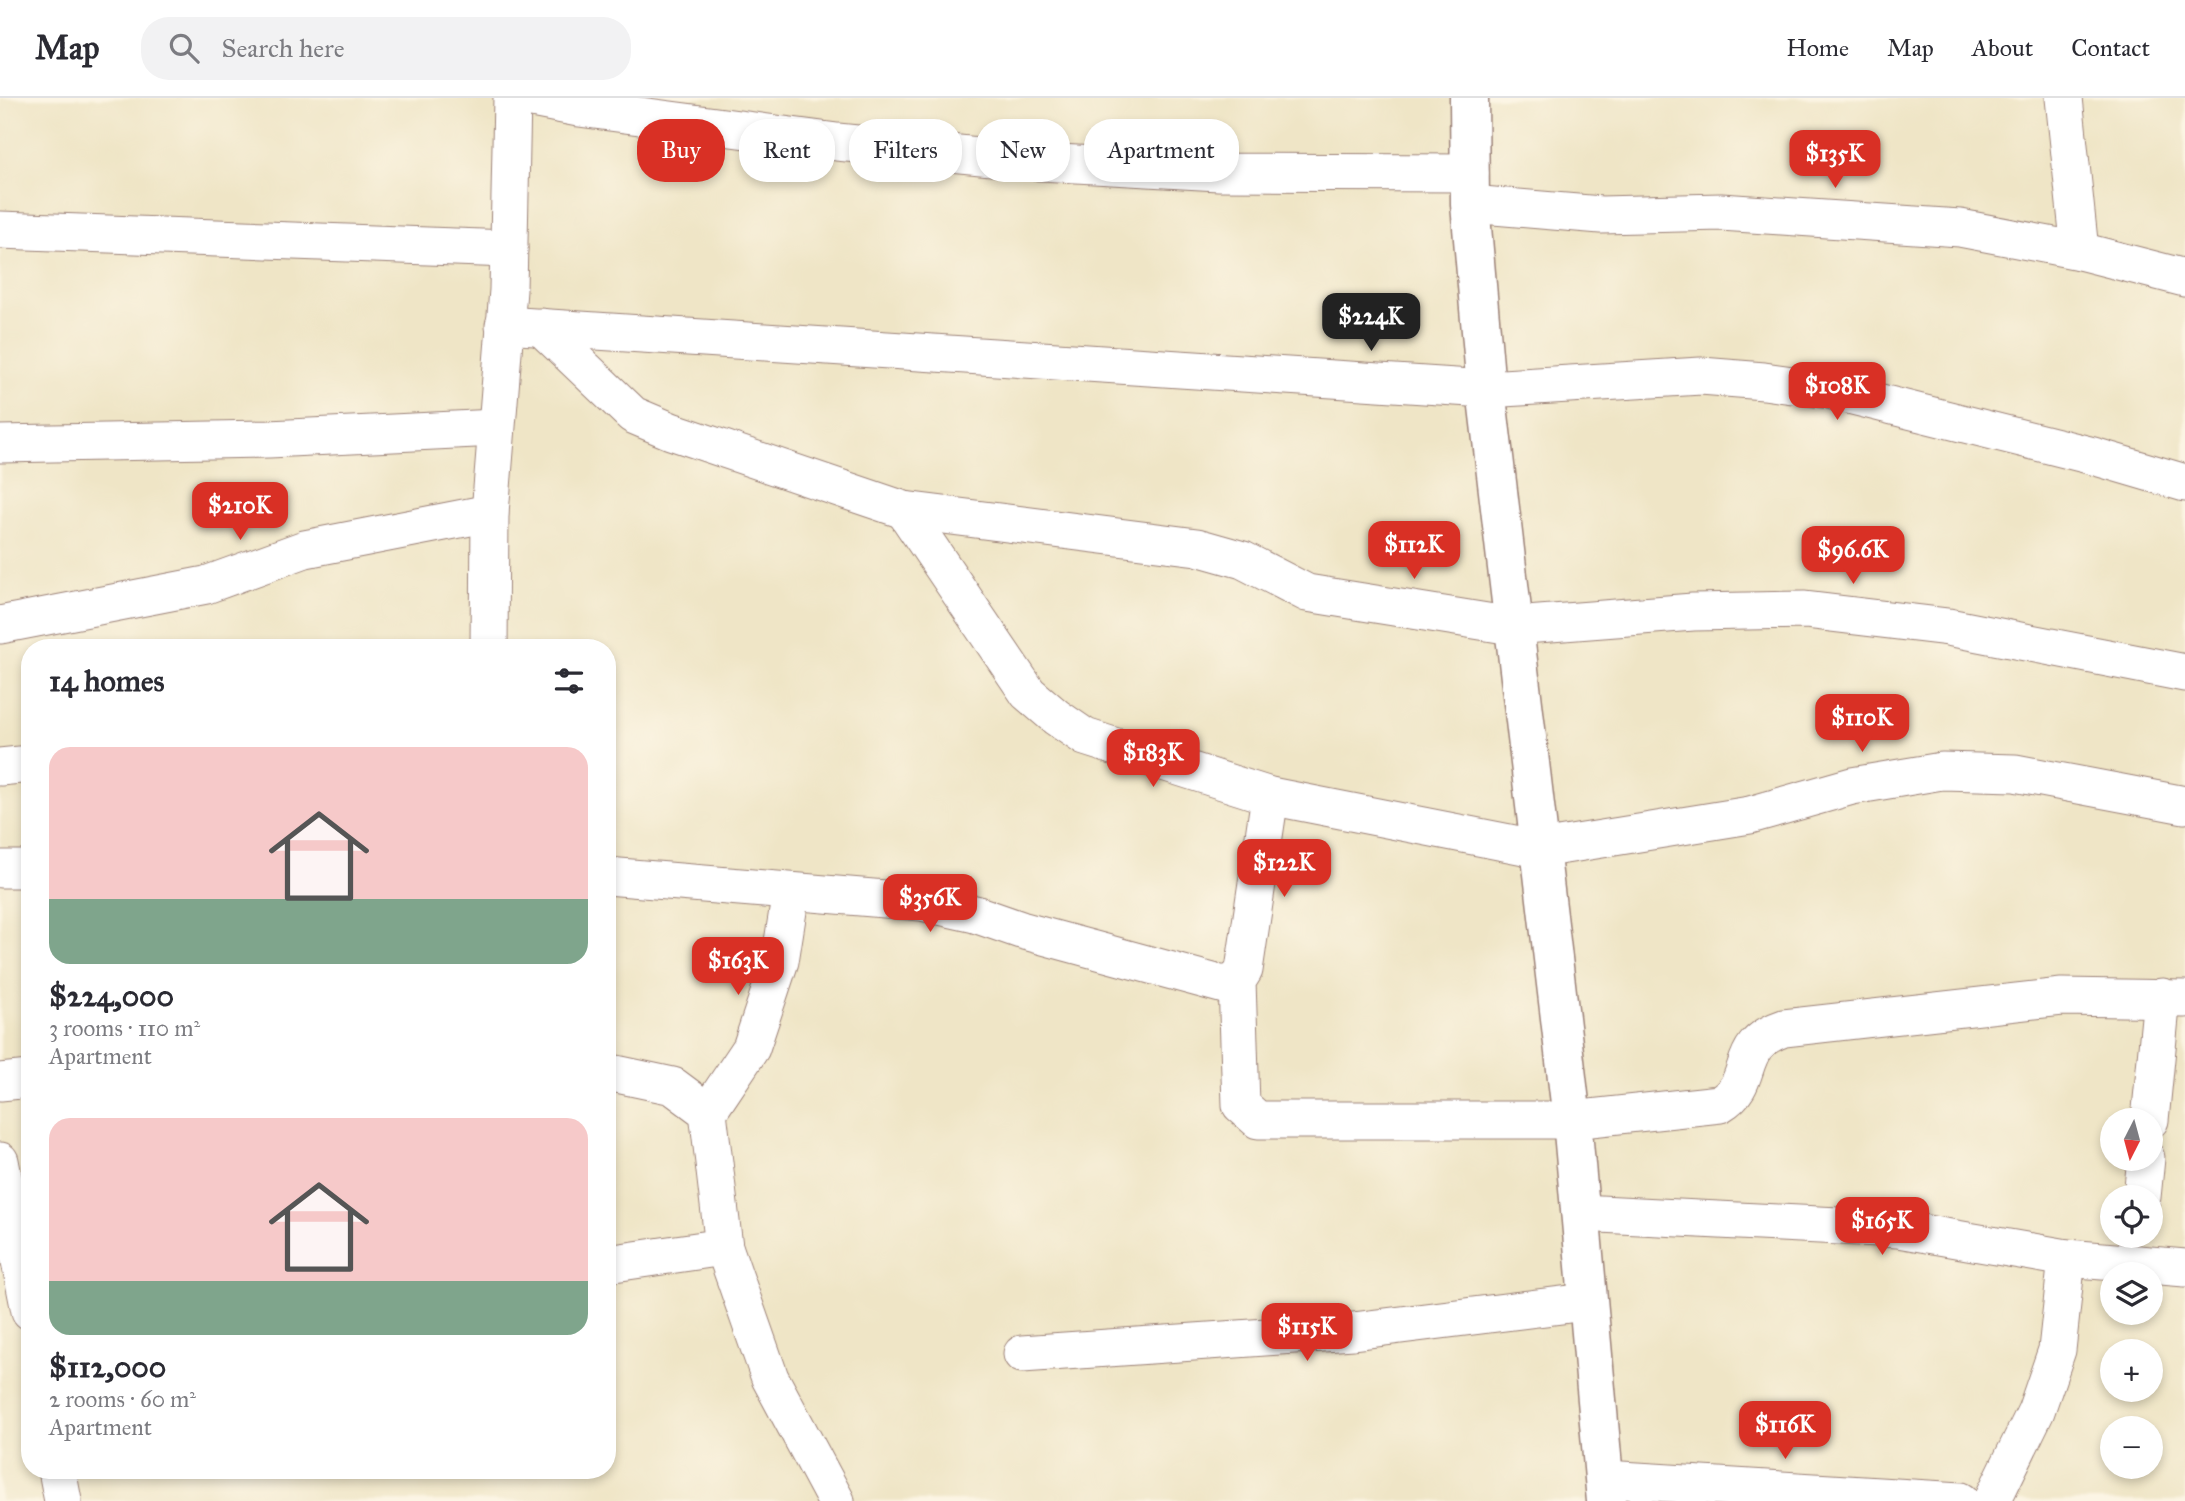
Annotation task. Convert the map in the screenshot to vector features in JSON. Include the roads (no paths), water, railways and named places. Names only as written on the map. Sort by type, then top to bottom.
[{"type":"street","points":[[489,639],[490,513],[509,249],[512,98]]},
{"type":"street","points":[[527,98],[579,108],[837,142],[1041,162],[1470,189],[1601,215],[1721,212],[1960,228],[2080,251],[2185,278]]},
{"type":"street","points":[[1469,98],[1470,189],[1486,389],[1572,1120],[1586,1302],[1605,1490],[1961,1501]]},
{"type":"street","points":[[2064,98],[2080,251]]},
{"type":"street","points":[[0,230],[509,249]]},
{"type":"street","points":[[504,325],[1486,389],[1701,376],[1764,381],[1829,390],[2092,456],[2185,483]]},
{"type":"street","points":[[541,327],[633,415],[671,431],[905,510],[1197,547],[1243,560],[1307,593],[1512,626],[1693,612],[1805,610],[1948,627],[2185,673]]},
{"type":"street","points":[[0,444],[269,439],[496,428]]},
{"type":"street","points":[[905,510],[1028,693],[1056,717],[1085,737],[1270,796],[1540,849],[1750,815],[1852,786],[1942,771],[2015,773],[2185,805]]},
{"type":"street","points":[[0,625],[206,584],[305,549],[490,513]]},
{"type":"street","points":[[0,767],[21,765]]},
{"type":"street","points":[[1270,796],[1244,970],[1237,981],[1241,1105],[1258,1120],[1572,1120],[1720,1104],[1736,1094],[1754,1046],[1765,1034],[1784,1028],[2062,997],[2173,998],[2152,1108]]},
{"type":"street","points":[[0,869],[21,869]]},
{"type":"street","points":[[616,877],[921,902],[975,914],[1021,930],[1224,985],[1237,981]]},
{"type":"street","points":[[791,892],[780,961],[751,1048],[708,1112],[724,1247],[770,1378],[835,1501]]},
{"type":"street","points":[[616,1074],[673,1086],[708,1112]]},
{"type":"street","points":[[0,1082],[21,1080]]},
{"type":"street","points":[[0,1161],[21,1267]]},
{"type":"street","points":[[1580,1213],[1898,1229],[2067,1258],[2137,1250],[2185,1268]]},
{"type":"street","points":[[616,1263],[724,1247]]},
{"type":"street","points":[[1992,1501],[2036,1410],[2057,1350],[2067,1258]]},
{"type":"street","points":[[1021,1354],[1353,1331],[1586,1302]]},
{"type":"street","points":[[0,1318],[21,1314]]},
{"type":"street","points":[[59,1479],[63,1501]]}]
